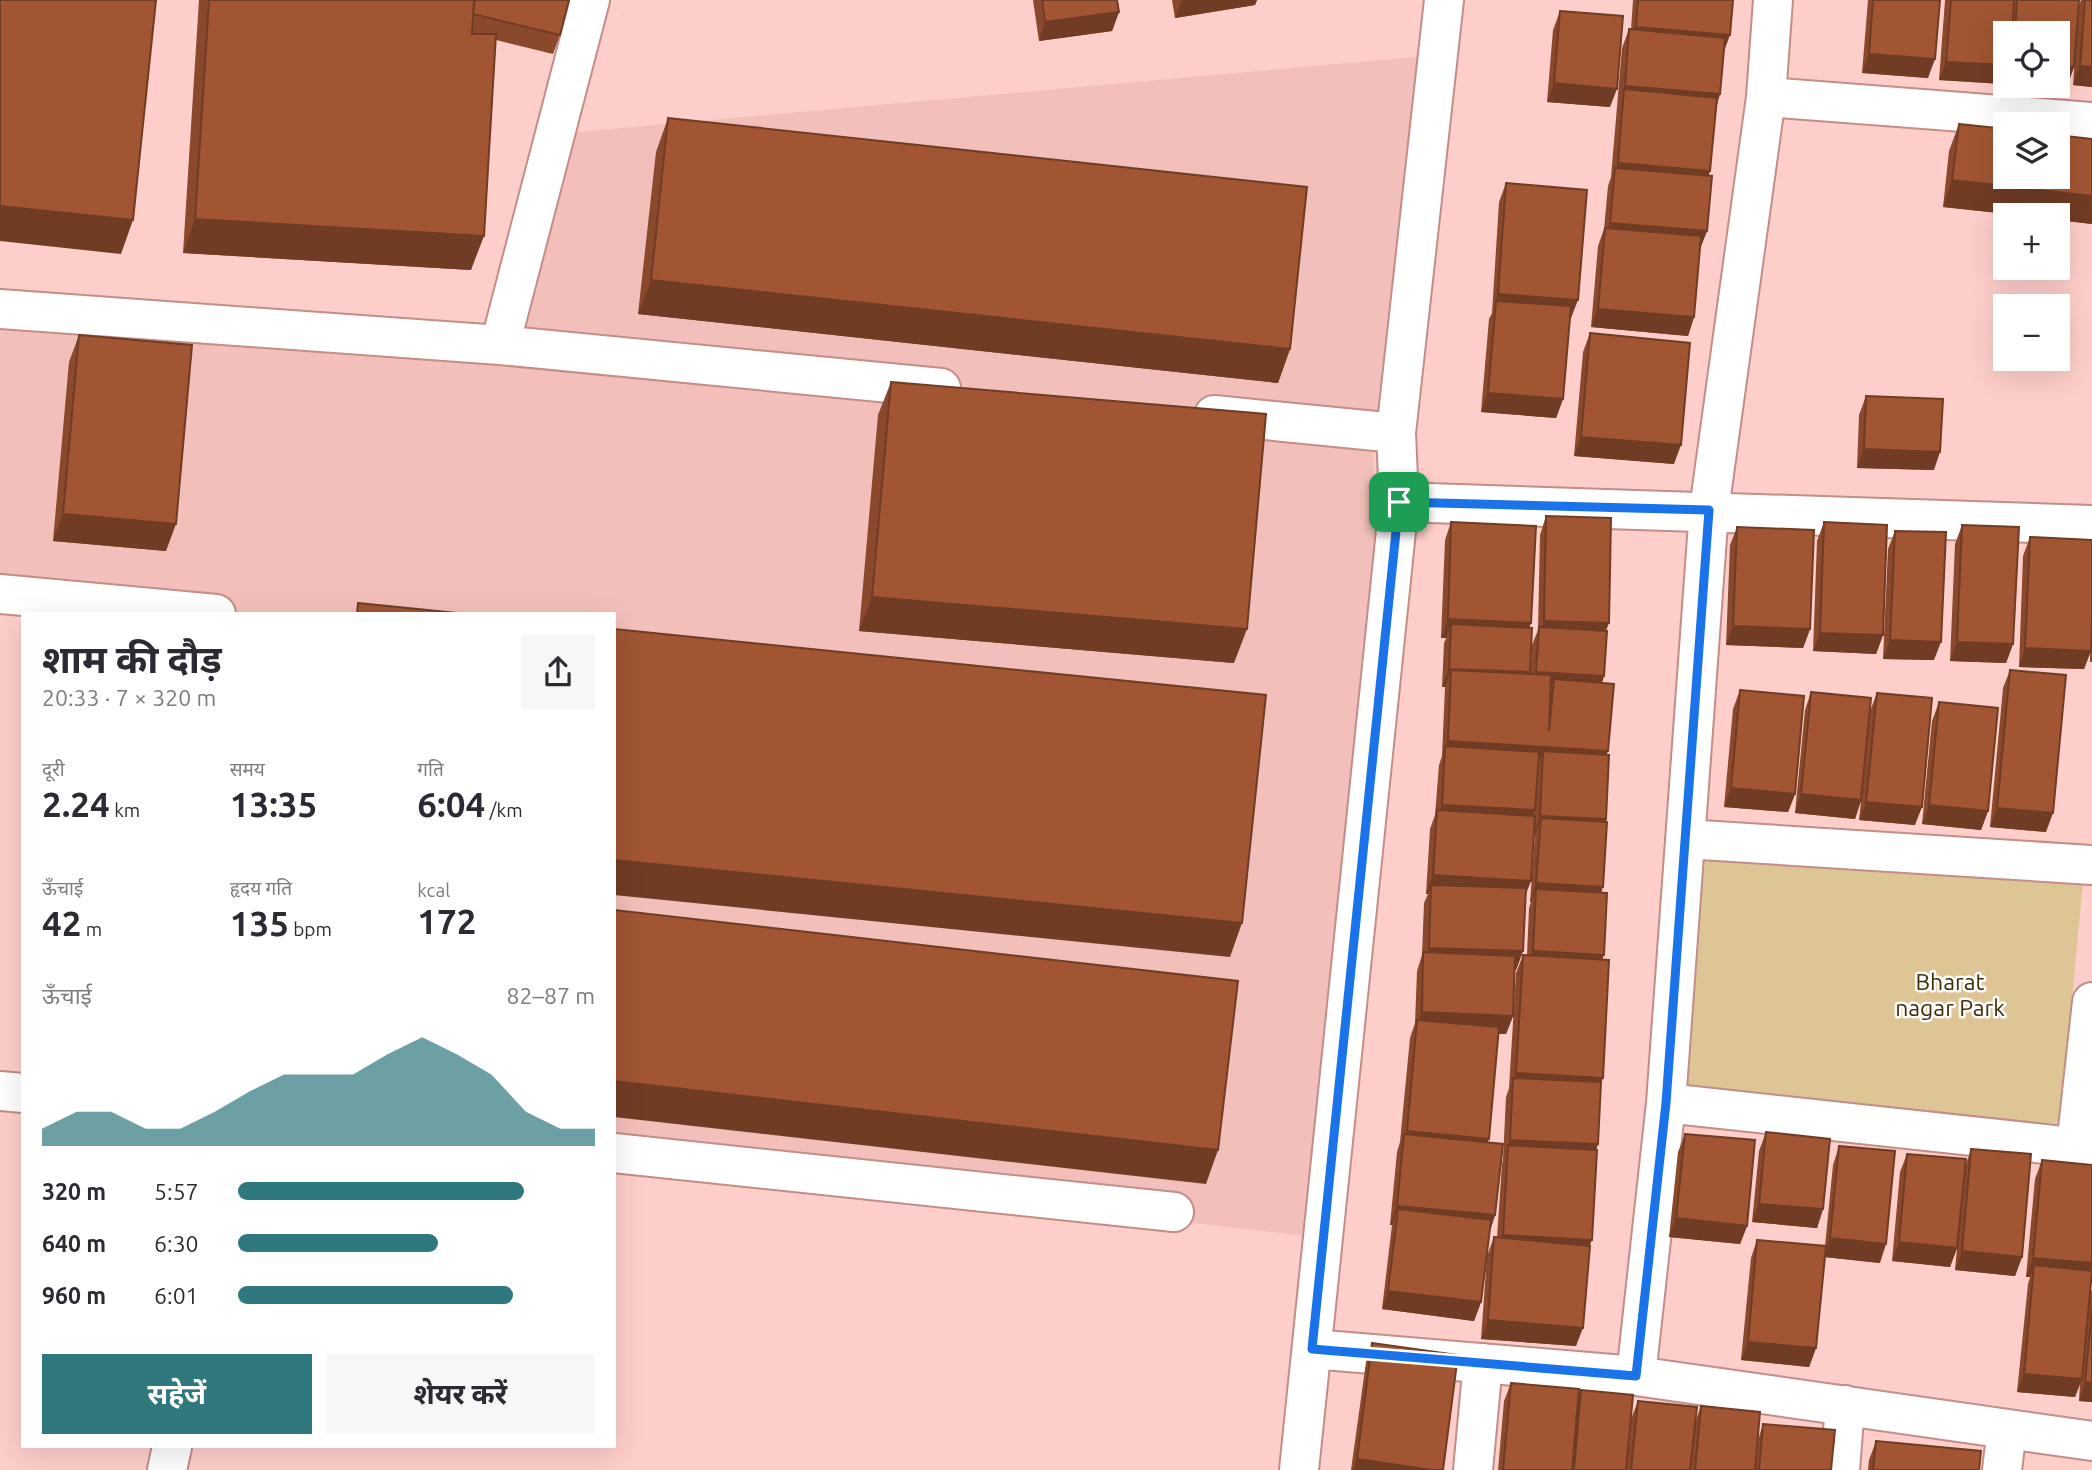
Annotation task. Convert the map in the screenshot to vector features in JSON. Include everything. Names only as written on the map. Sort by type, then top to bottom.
[{"type":"street","points":[[500,345],[590,0]]},
{"type":"street","points":[[1299,1470],[1399,502],[1396,433],[1444,0]]},
{"type":"street","points":[[1636,1376],[1666,1103],[1709,510],[1766,97],[1773,0]]},
{"type":"street","points":[[1766,97],[2092,122]]},
{"type":"street","points":[[0,309],[500,345],[971,391]]},
{"type":"street","points":[[1179,411],[1396,433]]},
{"type":"street","points":[[1399,502],[1709,510],[2092,525]]},
{"type":"street","points":[[0,594],[194,612]]},
{"type":"street","points":[[1685,839],[2092,865]]},
{"type":"street","points":[[1666,1103],[2084,1148],[2092,1002]]},
{"type":"street","points":[[0,1091],[21,1093]]},
{"type":"street","points":[[616,1153],[1174,1212]]},
{"type":"street","points":[[1312,1349],[1636,1376],[2092,1441]]},
{"type":"street","points":[[1473,1470],[1483,1363]]},
{"type":"street","points":[[1840,1470],[1845,1405]]},
{"type":"street","points":[[2002,1470],[2007,1429]]},
{"type":"street","points":[[167,1470],[172,1448]]},
{"type":"shaded area","points":[[1438,55],[1396,433],[1373,431],[1377,721],[1323,1238],[616,1156],[616,612],[21,612],[21,615],[0,615],[0,316],[500,345],[555,134]]},
{"type":"green space","name":"Bharat nagar Park","points":[[1701,859],[2083,882],[2060,1126],[1683,1087]]},
{"type":"building","points":[[0,0],[156,0],[133,220],[0,206]]},
{"type":"building","points":[[209,0],[474,0],[472,34],[496,34],[484,236],[195,219]]},
{"type":"building","points":[[475,0],[569,0],[560,35],[473,14]]},
{"type":"building","points":[[1042,0],[1117,0],[1119,12],[1045,22]]},
{"type":"building","points":[[1638,0],[1733,0],[1730,35],[1636,27]]},
{"type":"building","points":[[1873,0],[1940,0],[1935,59],[1869,54]]},
{"type":"building","points":[[1951,0],[2014,0],[2013,21],[1993,21],[1993,64],[1946,62]]},
{"type":"building","points":[[2017,0],[2079,0],[2074,67],[2070,67],[2070,21],[2016,21]]},
{"type":"building","points":[[2085,0],[2092,0],[2092,67],[2080,66]]},
{"type":"building","points":[[1560,11],[1623,16],[1617,89],[1554,83]]},
{"type":"building","points":[[1629,29],[1725,38],[1720,94],[1625,86]]},
{"type":"building","points":[[1624,89],[1717,98],[1710,171],[1618,163]]},
{"type":"building","points":[[668,118],[1307,187],[1290,349],[651,280]]},
{"type":"building","points":[[1959,124],[1993,128],[1993,185],[1952,180]]},
{"type":"building","points":[[2070,136],[2092,139],[2092,196],[2031,189],[2070,189]]},
{"type":"building","points":[[1615,168],[1712,176],[1707,231],[1610,223]]},
{"type":"building","points":[[1506,183],[1587,190],[1578,300],[1498,294]]},
{"type":"building","points":[[1605,228],[1701,236],[1694,317],[1598,309]]},
{"type":"building","points":[[1496,301],[1571,306],[1563,399],[1488,393]]},
{"type":"building","points":[[1590,333],[1690,343],[1681,445],[1581,437]]},
{"type":"building","points":[[79,335],[192,345],[176,524],[63,514]]},
{"type":"building","points":[[891,382],[1266,414],[1247,629],[872,597]]},
{"type":"building","points":[[1866,396],[1943,399],[1940,452],[1864,449]]},
{"type":"building","points":[[1546,516],[1611,518],[1609,623],[1544,621]]},
{"type":"building","points":[[1451,522],[1536,526],[1531,623],[1448,619]]},
{"type":"building","points":[[1824,522],[1887,525],[1883,635],[1820,633]]},
{"type":"building","points":[[1962,525],[2019,527],[2013,644],[1957,642]]},
{"type":"building","points":[[1737,527],[1814,530],[1810,629],[1733,626]]},
{"type":"building","points":[[1895,531],[1946,532],[1941,642],[1890,640]]},
{"type":"building","points":[[2030,537],[2092,540],[2091,651],[2025,648]]},
{"type":"building","points":[[358,603],[447,612],[357,612]]},
{"type":"building","points":[[1451,624],[1532,628],[1530,672],[1449,669]]},
{"type":"building","points":[[1539,627],[1607,631],[1604,676],[1536,672]]},
{"type":"building","points":[[616,629],[1266,695],[1242,923],[616,860]]},
{"type":"building","points":[[1451,670],[1551,675],[1549,731],[1554,679],[1614,684],[1608,751],[1448,741]]},
{"type":"building","points":[[2010,670],[2066,675],[2053,813],[1997,808]]},
{"type":"building","points":[[1740,690],[1804,696],[1795,794],[1731,788]]},
{"type":"building","points":[[1811,692],[1871,698],[1861,800],[1801,794]]},
{"type":"building","points":[[1877,693],[1932,698],[1922,807],[1866,802]]},
{"type":"building","points":[[1939,702],[1998,708],[1988,811],[1929,805]]},
{"type":"building","points":[[1445,746],[1539,752],[1535,810],[1442,805]]},
{"type":"building","points":[[1543,751],[1609,755],[1606,819],[1540,816]]},
{"type":"building","points":[[1437,810],[1535,816],[1531,881],[1433,875]]},
{"type":"building","points":[[1541,818],[1607,822],[1603,887],[1536,883]]},
{"type":"building","points":[[1431,885],[1526,888],[1523,951],[1429,948]]},
{"type":"building","points":[[1536,889],[1607,893],[1604,955],[1533,951]]},
{"type":"building","points":[[616,910],[1238,981],[1218,1150],[616,1081]]},
{"type":"building","points":[[1423,952],[1515,956],[1513,1016],[1422,1012]]},
{"type":"building","points":[[1523,955],[1609,960],[1603,1078],[1516,1073]]},
{"type":"building","points":[[1417,1020],[1499,1027],[1489,1139],[1407,1131]]},
{"type":"building","points":[[1513,1078],[1601,1082],[1598,1144],[1510,1140]]},
{"type":"building","points":[[1766,1132],[1830,1139],[1823,1209],[1759,1204]]},
{"type":"building","points":[[1404,1134],[1503,1144],[1495,1215],[1397,1206]]},
{"type":"building","points":[[1685,1134],[1755,1140],[1747,1226],[1676,1218]]},
{"type":"building","points":[[1508,1145],[1597,1150],[1592,1240],[1503,1235]]},
{"type":"building","points":[[1839,1146],[1895,1151],[1886,1244],[1830,1238]]},
{"type":"building","points":[[1971,1149],[2031,1154],[2022,1257],[1962,1251]]},
{"type":"building","points":[[1907,1154],[1966,1159],[1957,1248],[1899,1242]]},
{"type":"building","points":[[2042,1160],[2092,1165],[2092,1263],[2033,1258]]},
{"type":"building","points":[[1398,1209],[1491,1220],[1481,1302],[1388,1291]]},
{"type":"building","points":[[1494,1237],[1590,1246],[1583,1328],[1488,1320]]},
{"type":"building","points":[[1757,1240],[1826,1246],[1816,1348],[1748,1342]]},
{"type":"building","points":[[2034,1265],[2092,1271],[2082,1379],[2024,1374]]},
{"type":"building","points":[[2092,1309],[2092,1383],[2085,1382]]},
{"type":"building","points":[[1372,1343],[1458,1355],[1443,1470],[1357,1459]]},
{"type":"building","points":[[1511,1383],[1579,1389],[1572,1470],[1503,1470]]},
{"type":"building","points":[[1581,1390],[1633,1395],[1626,1470],[1574,1470]]},
{"type":"building","points":[[1638,1401],[1697,1407],[1690,1470],[1631,1470]]},
{"type":"building","points":[[1701,1406],[1760,1412],[1755,1470],[1695,1470]]},
{"type":"building","points":[[1763,1424],[1835,1430],[1831,1470],[1759,1470]]},
{"type":"building","points":[[1876,1441],[1981,1451],[1979,1470],[1873,1470]]},
{"type":"route","points":[[1399,502],[1709,510],[1666,1103],[1636,1376],[1312,1349],[1399,502]]}]
